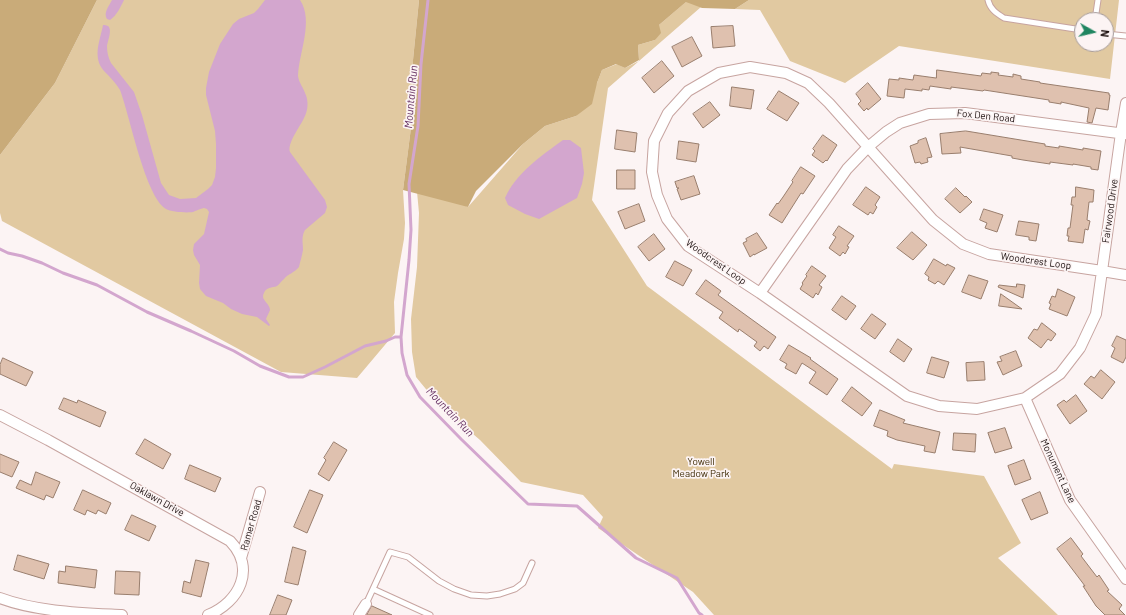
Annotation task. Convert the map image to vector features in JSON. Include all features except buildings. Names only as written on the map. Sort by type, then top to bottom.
[{"type":"street","name":"Woodcrest Loop","points":[[750,67],[786,72],[808,83],[829,103],[933,220],[963,244],[989,254],[1102,271],[1096,314],[1080,348],[1060,374],[1025,398],[977,409],[939,406],[907,396],[760,293],[688,246],[667,220],[657,195],[652,172],[654,141],[668,113],[688,91],[719,73],[750,67]]},
{"type":"street","name":"Fairwood Drive","points":[[1102,271],[1123,134],[1126,103]]},
{"type":"street","name":"Fox Den Road","points":[[760,293],[847,169],[868,147],[900,123],[929,114],[965,113],[1123,134]]},
{"type":"street","points":[[1102,271],[1126,275]]},
{"type":"street","name":"Monument Lane","points":[[1025,398],[1070,500],[1126,579]]},
{"type":"street","name":"Oaklawn Drive","points":[[0,416],[62,447],[230,541],[236,547],[241,558]]},
{"type":"street","name":"Ramer Road","points":[[241,558],[260,492]]},
{"type":"street","points":[[208,615],[219,610],[228,603],[234,595],[242,577],[243,568],[241,558]]},
{"type":"street","points":[[0,598],[50,610],[122,615]]},
{"type":"street","points":[[359,615],[366,604]]},
{"type":"lane","points":[[988,0],[996,14],[1004,18],[1074,29]]},
{"type":"lane","points":[[1096,12],[1098,0]]},
{"type":"lane","points":[[1114,35],[1126,36]]},
{"type":"lane","points":[[366,604],[390,552],[408,558],[439,582],[471,595],[487,596],[500,594],[515,589],[523,583],[532,563]]},
{"type":"lane","points":[[373,589],[430,615]]},
{"type":"green space","points":[[97,0],[419,0],[413,60],[412,120],[403,190],[405,223],[404,239],[394,302],[395,333],[357,378],[281,372],[2,221],[0,213],[0,155],[55,83]]},
{"type":"green space","points":[[749,0],[1119,0],[1114,44],[1114,12],[1074,12],[1074,52],[1113,52],[1110,79],[899,46],[845,83],[790,61],[760,10],[735,9]]},
{"type":"green space","points":[[687,1],[701,7],[639,61],[638,45],[655,40],[659,25]]},
{"type":"green space","name":"Yowell Meadow Park","points":[[639,61],[608,88],[592,200],[647,286],[892,469],[894,464],[984,476],[1021,543],[998,558],[1058,615],[714,615],[693,592],[598,528],[603,517],[583,495],[521,482],[480,440],[439,405],[416,377],[412,352],[411,319],[417,267],[419,213],[416,181],[468,207],[523,144],[545,126],[576,116],[597,83],[602,70],[617,64],[625,68]]},
{"type":"shaded area","points":[[0,0],[97,0],[55,83],[0,155]]},
{"type":"shaded area","points":[[112,0],[124,0],[120,9],[110,20],[107,19],[106,14]]},
{"type":"shaded area","points":[[265,0],[300,0],[304,8],[306,27],[298,76],[307,99],[308,106],[290,144],[290,152],[325,200],[327,207],[325,213],[305,230],[302,240],[303,250],[299,267],[277,286],[265,291],[263,295],[264,300],[270,308],[266,319],[270,325],[269,326],[257,317],[242,314],[223,303],[206,296],[200,289],[200,265],[194,255],[193,250],[194,244],[204,234],[209,212],[204,208],[193,212],[171,211],[166,209],[158,201],[151,189],[145,172],[120,90],[115,82],[100,66],[98,60],[98,49],[103,25],[107,25],[110,29],[107,46],[109,59],[134,92],[161,183],[169,195],[180,199],[196,198],[212,185],[216,168],[215,131],[206,95],[209,72],[220,44],[233,24],[239,19],[254,13]]},
{"type":"shaded area","points":[[419,0],[749,0],[735,9],[702,8],[686,2],[659,25],[661,33],[655,40],[638,45],[639,60],[625,68],[616,64],[602,70],[592,104],[576,116],[545,126],[523,144],[476,191],[468,207],[403,190],[412,120],[413,60]]},
{"type":"shaded area","points":[[563,140],[570,140],[581,148],[584,173],[577,198],[539,219],[525,214],[508,205],[505,198],[522,173],[546,152]]},
{"type":"waterway","name":"Mountain Run","points":[[428,0],[421,64],[418,126],[409,184],[411,230],[401,337],[402,353],[407,375],[420,397],[528,504],[577,506],[636,558],[677,578],[699,613],[702,615]]},
{"type":"waterway","points":[[0,249],[8,253],[42,263],[63,273],[97,285],[147,312],[234,351],[260,366],[289,377],[303,377],[365,346],[386,341],[395,337],[401,337]]}]
